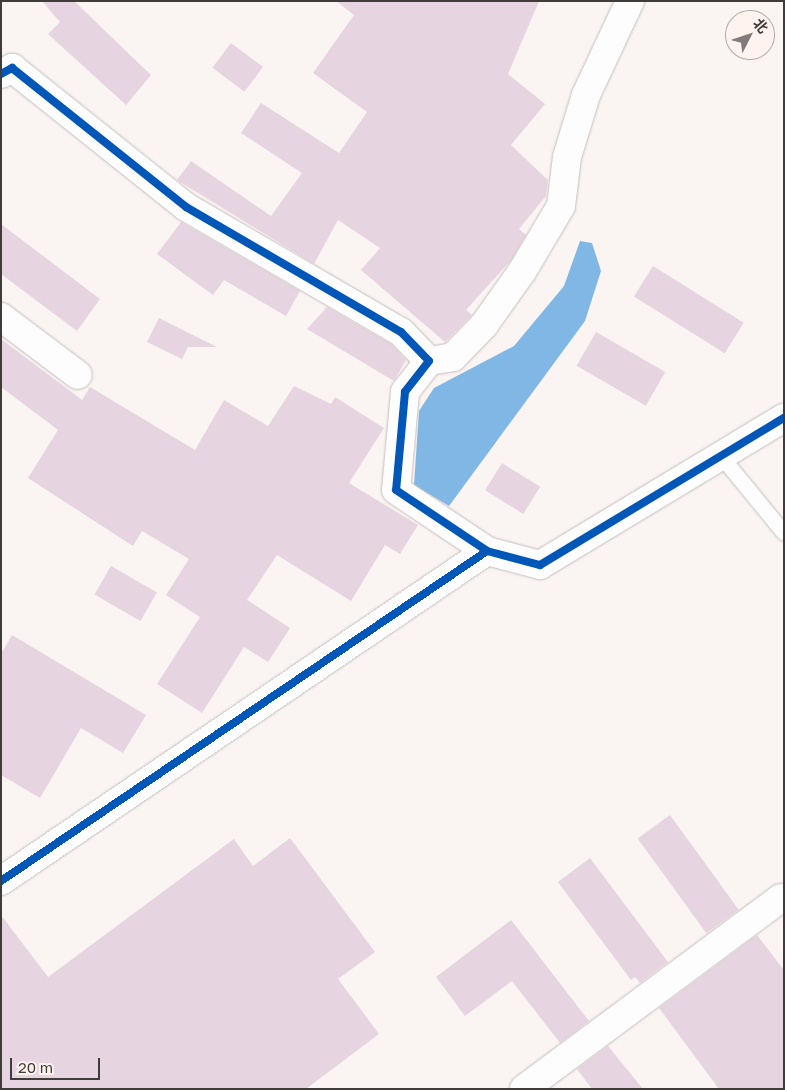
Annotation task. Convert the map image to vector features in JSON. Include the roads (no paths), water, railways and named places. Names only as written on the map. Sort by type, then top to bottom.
[{"type":"street","points":[[630,1],[586,95],[567,157],[561,206],[524,270],[484,325],[453,357],[429,362],[405,392],[396,490],[487,551],[540,565],[784,418]]},
{"type":"street","points":[[1,74],[12,68],[186,207],[400,332],[429,362]]},
{"type":"street","points":[[1,317],[78,375]]},
{"type":"street","points":[[1,882],[487,551]]},
{"type":"street","points":[[524,1089],[782,898]]},
{"type":"lane","points":[[721,456],[784,533]]},
{"type":"water","points":[[580,241],[592,243],[601,271],[585,321],[449,506],[414,485],[419,411],[434,388],[514,346],[564,286]]}]
